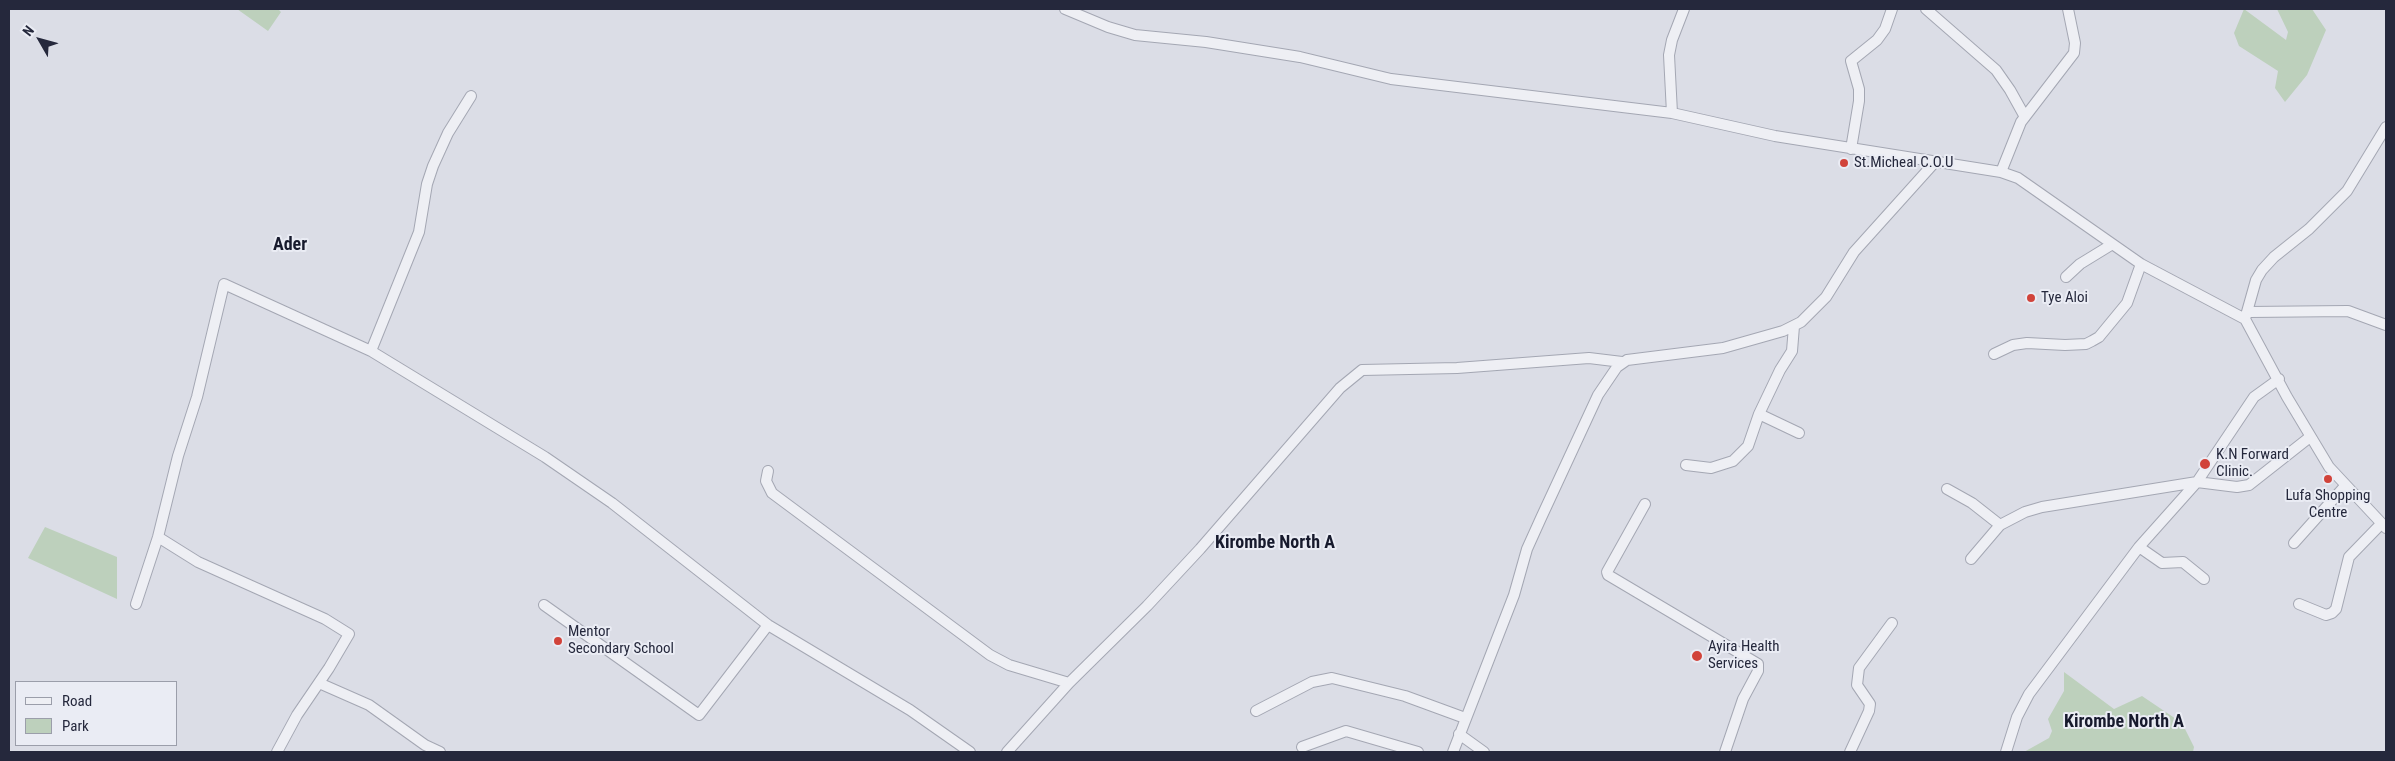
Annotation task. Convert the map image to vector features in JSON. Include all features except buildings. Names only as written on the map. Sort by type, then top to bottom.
[{"type":"street","points":[[1064,9],[1108,27],[1135,35],[1206,42],[1300,57],[1391,79],[1672,113],[1775,136],[2001,172],[2018,178],[2111,245],[2141,264],[2247,315],[2348,310],[2386,326]]},
{"type":"street","points":[[1672,113],[1669,55],[1672,40],[1684,9]]},
{"type":"street","points":[[1851,149],[1859,101],[1859,89],[1851,61],[1877,40],[1885,29],[1892,9]]},
{"type":"street","points":[[1926,9],[1996,70],[2025,117]]},
{"type":"street","points":[[2001,172],[2016,129],[2074,53],[2075,44],[2068,9]]},
{"type":"street","points":[[371,351],[419,232],[427,184],[433,166],[448,133],[471,96]]},
{"type":"street","points":[[2299,604],[2326,615],[2332,613],[2336,609],[2349,557],[2384,526],[2345,486],[2310,437],[2247,315],[2256,280],[2262,270],[2274,257],[2309,230],[2347,191],[2386,127]]},
{"type":"street","points":[[1007,752],[1069,682],[1153,598],[1340,388],[1362,370],[1457,368],[1589,358],[1622,362],[1723,348],[1794,326],[1817,307],[1854,252],[1935,162]]},
{"type":"street","points":[[2066,277],[2080,264],[2111,245]]},
{"type":"street","points":[[1994,354],[2013,345],[2027,343],[2065,345],[2086,344],[2092,341],[2099,336],[2127,303],[2141,264]]},
{"type":"street","points":[[136,604],[158,536],[178,456],[197,397],[224,284],[371,351],[590,487],[768,625],[910,710],[967,751]]},
{"type":"street","points":[[1686,465],[1706,469],[1733,461],[1748,446],[1759,414],[1780,370],[1792,351],[1794,326]]},
{"type":"street","points":[[1453,752],[1514,595],[1527,549],[1598,396],[1622,362]]},
{"type":"street","points":[[2006,752],[2017,717],[2029,694],[2139,547],[2197,482],[2254,397],[2279,379]]},
{"type":"street","points":[[1759,414],[1800,433]]},
{"type":"street","points":[[1971,558],[2000,525],[2025,512],[2042,507],[2197,482],[2237,487],[2248,485],[2310,437]]},
{"type":"street","points":[[768,471],[766,481],[772,493],[990,655],[1009,665],[1069,682]]},
{"type":"street","points":[[2294,543],[2345,486]]},
{"type":"street","points":[[1947,490],[1972,503],[2000,525]]},
{"type":"street","points":[[1645,504],[1607,574],[1629,589],[1750,657],[1759,668],[1742,699],[1724,752]]},
{"type":"street","points":[[158,536],[198,562],[325,619],[347,632],[347,641],[297,715],[277,752]]},
{"type":"street","points":[[2139,547],[2162,563],[2183,562],[2204,579]]},
{"type":"street","points":[[544,605],[699,715],[768,625]]},
{"type":"street","points":[[1850,752],[1869,711],[1870,704],[1857,685],[1859,668],[1892,623]]},
{"type":"street","points":[[1256,711],[1312,682],[1332,678],[1405,696],[1465,718]]},
{"type":"street","points":[[319,683],[369,705],[425,745],[440,752]]},
{"type":"street","points":[[1302,747],[1346,731],[1356,732],[1418,752]]},
{"type":"street","points":[[1459,734],[1484,752]]},
{"type":"green space","points":[[237,9],[278,9],[281,12],[268,31]]},
{"type":"green space","points":[[2244,9],[2286,40],[2288,32],[2277,9],[2312,9],[2326,30],[2307,75],[2285,102],[2275,88],[2278,71],[2239,46],[2234,33]]},
{"type":"green space","points":[[45,527],[117,557],[117,599],[28,558]]},
{"type":"green space","points":[[2064,672],[2114,709],[2142,696],[2182,723],[2194,747],[2193,752],[2024,752],[2049,738],[2052,731],[2048,719],[2064,691]]},
{"type":"place","name":"St.Micheal C.O.U","points":[[1844,163]]},
{"type":"place","name":"Tye Aloi","points":[[2031,298]]},
{"type":"place","name":"K.N Forward Clinic.","points":[[2205,464]]},
{"type":"place","name":"Lufa Shopping Centre","points":[[2328,479]]},
{"type":"place","name":"Mentor Secondary School","points":[[558,641]]},
{"type":"place","name":"Ayira Health Services","points":[[1697,656]]},
{"type":"district","name":"Ader","points":[[290,245]]},
{"type":"district","name":"Kirombe North A","points":[[1275,543]]},
{"type":"district","name":"Kirombe North A","points":[[2124,722]]}]
